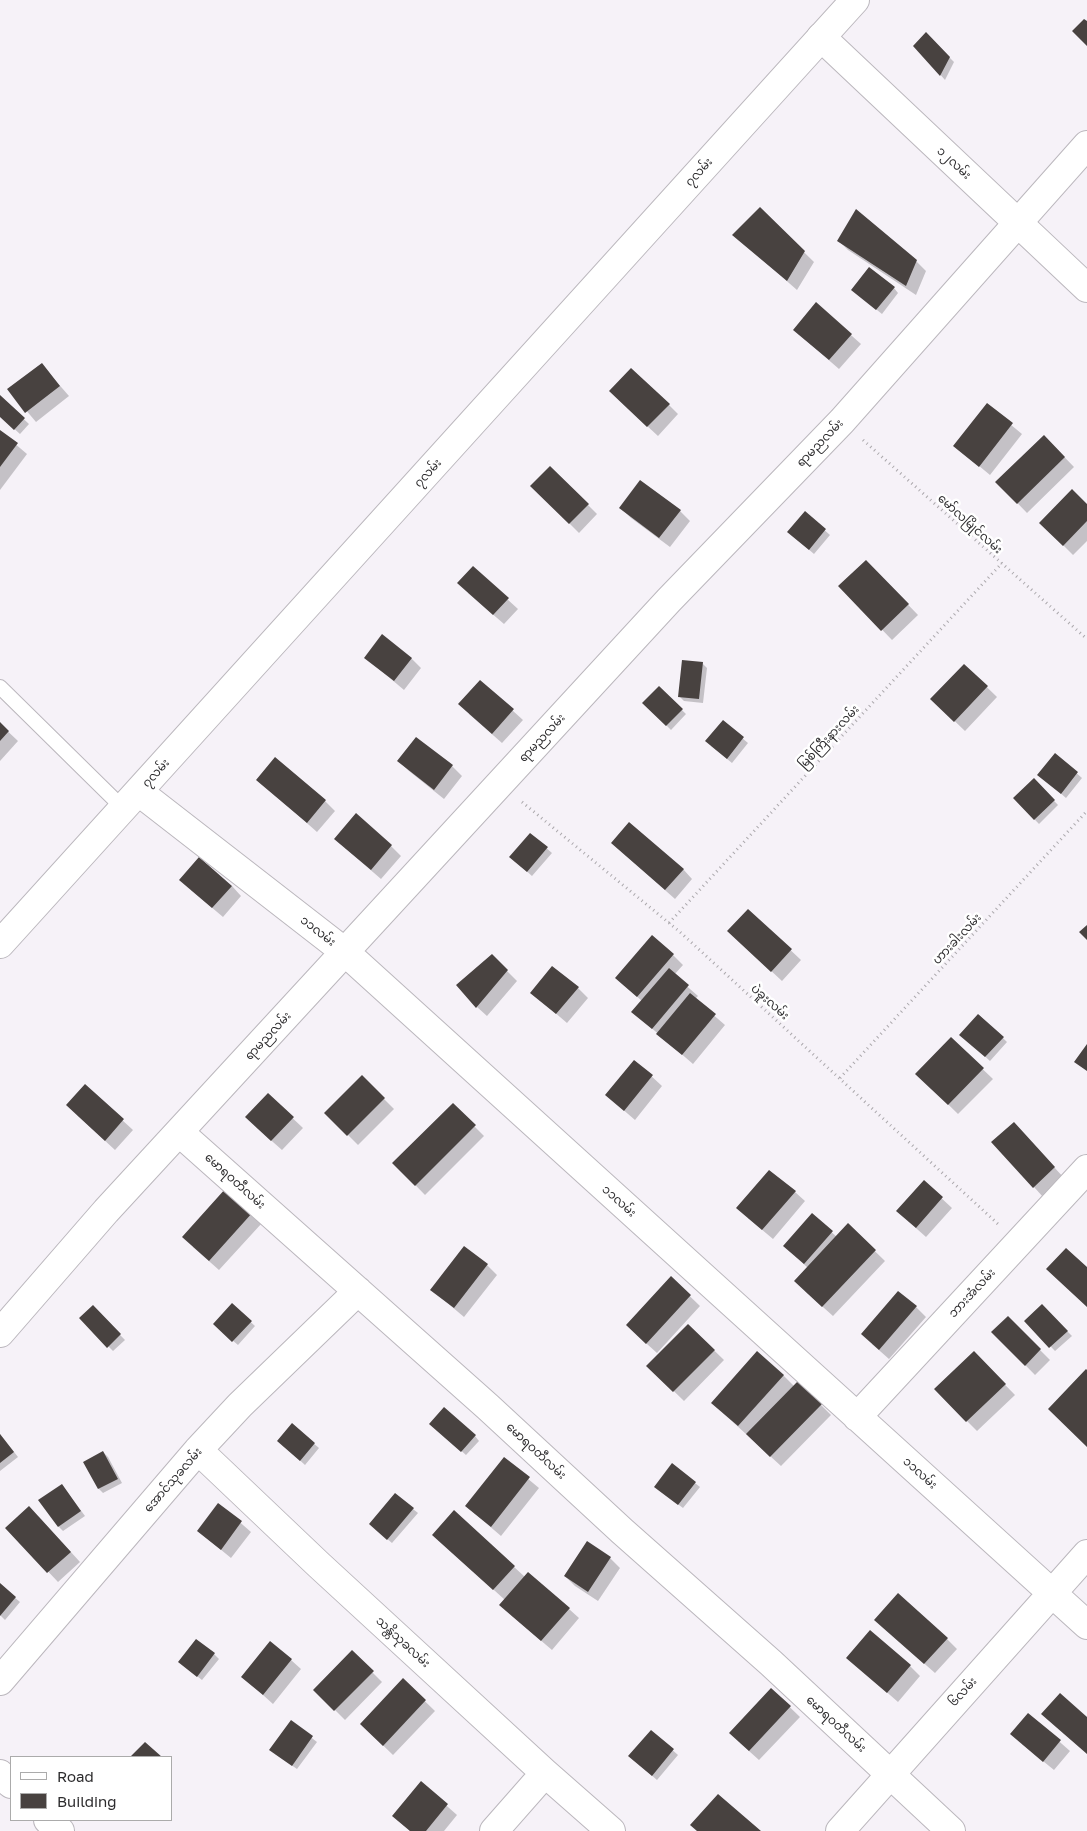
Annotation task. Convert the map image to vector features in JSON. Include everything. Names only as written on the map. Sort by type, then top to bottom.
[{"type":"street","name":"၇လမ်း","points":[[0,944],[855,0]]},
{"type":"street","name":"၁၂လမ်း","points":[[821,37],[1087,288]]},
{"type":"street","name":"ရာမညလမ်း","points":[[0,1333],[106,1211],[669,600],[842,421],[1087,146]]},
{"type":"street","name":"၁၁လမ်း","points":[[131,800],[346,952],[1087,1625]]},
{"type":"street","name":"မောရဝတီလမ်း","points":[[179,1132],[488,1407],[622,1531],[771,1663],[951,1831]]},
{"type":"street","name":"ဘားအံလမ်း","points":[[857,1417],[1087,1168]]},
{"type":"street","name":"အောင်သုခလမ်း","points":[[0,1681],[198,1450],[240,1405],[358,1291]]},
{"type":"street","name":"သန္တိသုခလမ်း","points":[[198,1450],[545,1774],[611,1831]]},
{"type":"street","name":"၆လမ်း","points":[[840,1831],[1087,1554]]},
{"type":"street","points":[[0,1774],[10,1783]]},
{"type":"street","points":[[494,1831],[545,1774]]},
{"type":"street","points":[[49,1821],[60,1831]]},
{"type":"lane","points":[[0,687],[131,800]]},
{"type":"path","name":"မော်လမြိုင်လမ်း","points":[[842,421],[1087,639]]},
{"type":"path","name":"မြစ်ကြီးနားလမ်း","points":[[669,923],[1002,563]]},
{"type":"path","name":"ပဲခူးလမ်း","points":[[500,784],[669,923],[1018,1243]]},
{"type":"path","name":"ဟားခါးလမ်း","points":[[840,1078],[1087,811]]},
{"type":"building","points":[[1084,19],[1087,21],[1087,46],[1072,31]]},
{"type":"building","points":[[926,32],[950,57],[940,76],[913,46]]},
{"type":"building","points":[[760,207],[805,251],[787,281],[732,235]]},
{"type":"building","points":[[856,209],[917,260],[906,286],[837,241]]},
{"type":"building","points":[[869,267],[895,287],[876,310],[851,290]]},
{"type":"building","points":[[816,302],[852,334],[829,360],[793,330]]},
{"type":"building","points":[[42,363],[60,386],[25,413],[7,389]]},
{"type":"building","points":[[631,368],[670,404],[647,427],[609,391]]},
{"type":"building","points":[[0,395],[25,418],[14,430],[0,417]]},
{"type":"building","points":[[987,403],[1013,423],[979,467],[953,446]]},
{"type":"building","points":[[0,430],[18,443],[0,467]]},
{"type":"building","points":[[1044,435],[1065,457],[1017,504],[995,482]]},
{"type":"building","points":[[550,466],[589,504],[569,524],[530,486]]},
{"type":"building","points":[[640,480],[681,510],[659,538],[619,508]]},
{"type":"building","points":[[1072,489],[1087,504],[1087,521],[1063,546],[1039,523]]},
{"type":"building","points":[[805,511],[826,529],[809,550],[787,532]]},
{"type":"building","points":[[866,560],[909,604],[881,631],[838,586]]},
{"type":"building","points":[[473,566],[509,598],[493,615],[457,583]]},
{"type":"building","points":[[382,634],[412,658],[394,681],[364,658]]},
{"type":"building","points":[[682,660],[703,662],[699,699],[678,697]]},
{"type":"building","points":[[964,664],[988,686],[954,722],[930,699]]},
{"type":"building","points":[[480,680],[514,709],[492,734],[458,704]]},
{"type":"building","points":[[659,686],[683,709],[666,726],[642,703]]},
{"type":"building","points":[[723,720],[744,737],[727,759],[705,741]]},
{"type":"building","points":[[0,722],[9,731],[0,741]]},
{"type":"building","points":[[416,737],[453,765],[434,790],[397,761]]},
{"type":"building","points":[[1055,753],[1078,772],[1061,794],[1037,775]]},
{"type":"building","points":[[275,757],[326,800],[307,823],[256,780]]},
{"type":"building","points":[[1034,778],[1055,800],[1034,820],[1013,798]]},
{"type":"building","points":[[356,813],[392,845],[371,870],[334,839]]},
{"type":"building","points":[[629,822],[684,869],[665,890],[611,843]]},
{"type":"building","points":[[530,833],[548,847],[527,872],[509,857]]},
{"type":"building","points":[[199,857],[232,886],[212,908],[179,880]]},
{"type":"building","points":[[748,909],[792,949],[771,972],[727,931]]},
{"type":"building","points":[[1087,925],[1087,940],[1079,932]]},
{"type":"building","points":[[652,935],[674,954],[637,997],[615,978]]},
{"type":"building","points":[[492,954],[508,970],[476,1008],[456,985]]},
{"type":"building","points":[[552,966],[579,987],[556,1014],[530,993]]},
{"type":"building","points":[[669,968],[689,985],[652,1029],[631,1012]]},
{"type":"building","points":[[690,993],[716,1014],[682,1055],[656,1034]]},
{"type":"building","points":[[978,1014],[1004,1037],[985,1057],[959,1035]]},
{"type":"building","points":[[951,1037],[984,1068],[948,1105],[915,1074]]},
{"type":"building","points":[[1087,1044],[1087,1071],[1074,1062]]},
{"type":"building","points":[[634,1060],[653,1075],[624,1111],[605,1095]]},
{"type":"building","points":[[362,1075],[385,1098],[347,1136],[324,1113]]},
{"type":"building","points":[[85,1084],[124,1119],[105,1141],[66,1105]]},
{"type":"building","points":[[268,1093],[294,1117],[271,1141],[245,1117]]},
{"type":"building","points":[[453,1103],[476,1125],[415,1186],[392,1163]]},
{"type":"building","points":[[1014,1122],[1055,1167],[1033,1188],[991,1142]]},
{"type":"building","points":[[769,1170],[796,1191],[762,1230],[736,1208]]},
{"type":"building","points":[[924,1180],[943,1197],[916,1228],[896,1211]]},
{"type":"building","points":[[226,1188],[253,1212],[209,1261],[182,1237]]},
{"type":"building","points":[[812,1213],[833,1231],[804,1264],[783,1246]]},
{"type":"building","points":[[848,1223],[876,1250],[822,1307],[794,1281]]},
{"type":"building","points":[[464,1246],[488,1264],[454,1308],[430,1290]]},
{"type":"building","points":[[1066,1248],[1087,1267],[1087,1307],[1046,1269]]},
{"type":"building","points":[[671,1276],[691,1295],[646,1344],[626,1325]]},
{"type":"building","points":[[898,1291],[917,1306],[879,1350],[861,1334]]},
{"type":"building","points":[[232,1303],[252,1321],[232,1342],[213,1324]]},
{"type":"building","points":[[1042,1304],[1068,1331],[1049,1348],[1024,1321]]},
{"type":"building","points":[[93,1305],[121,1334],[107,1348],[79,1318]]},
{"type":"building","points":[[1008,1316],[1041,1349],[1025,1366],[991,1332]]},
{"type":"building","points":[[688,1324],[715,1350],[673,1392],[646,1366]]},
{"type":"building","points":[[757,1351],[784,1375],[738,1426],[711,1403]]},
{"type":"building","points":[[974,1351],[1006,1384],[966,1422],[934,1389]]},
{"type":"building","points":[[1087,1370],[1087,1447],[1048,1409]]},
{"type":"building","points":[[798,1381],[822,1404],[770,1457],[746,1434]]},
{"type":"building","points":[[444,1407],[476,1435],[461,1452],[429,1424]]},
{"type":"building","points":[[292,1423],[315,1443],[300,1461],[277,1441]]},
{"type":"building","points":[[0,1434],[14,1452],[0,1463]]},
{"type":"building","points":[[103,1451],[118,1479],[98,1489],[83,1462]]},
{"type":"building","points":[[504,1457],[530,1477],[491,1527],[465,1506]]},
{"type":"building","points":[[672,1463],[696,1482],[678,1505],[654,1487]]},
{"type":"building","points":[[62,1484],[81,1511],[58,1527],[38,1500]]},
{"type":"building","points":[[395,1493],[414,1508],[387,1540],[369,1524]]},
{"type":"building","points":[[218,1503],[242,1521],[221,1550],[197,1531]]},
{"type":"building","points":[[29,1506],[71,1552],[47,1573],[5,1528]]},
{"type":"building","points":[[454,1510],[515,1566],[493,1590],[432,1535]]},
{"type":"building","points":[[587,1541],[611,1557],[588,1592],[564,1576]]},
{"type":"building","points":[[528,1572],[570,1608],[541,1641],[499,1605]]},
{"type":"building","points":[[0,1583],[16,1597],[0,1616]]},
{"type":"building","points":[[898,1593],[948,1638],[924,1664],[874,1620]]},
{"type":"building","points":[[870,1630],[911,1665],[887,1693],[846,1658]]},
{"type":"building","points":[[196,1639],[215,1653],[197,1677],[178,1662]]},
{"type":"building","points":[[270,1641],[292,1659],[263,1695],[241,1677]]},
{"type":"building","points":[[352,1650],[374,1671],[334,1711],[313,1690]]},
{"type":"building","points":[[403,1678],[426,1700],[383,1746],[360,1724]]},
{"type":"building","points":[[771,1688],[791,1706],[749,1751],[729,1733]]},
{"type":"building","points":[[1060,1693],[1087,1717],[1087,1754],[1041,1714]]},
{"type":"building","points":[[1028,1713],[1061,1740],[1043,1762],[1010,1734]]},
{"type":"building","points":[[291,1720],[313,1736],[292,1766],[269,1750]]},
{"type":"building","points":[[651,1730],[674,1749],[652,1776],[628,1756]]},
{"type":"building","points":[[145,1742],[161,1756],[131,1756]]},
{"type":"building","points":[[421,1781],[448,1804],[426,1831],[410,1831],[392,1816]]},
{"type":"building","points":[[718,1794],[761,1831],[697,1831],[690,1825]]}]
